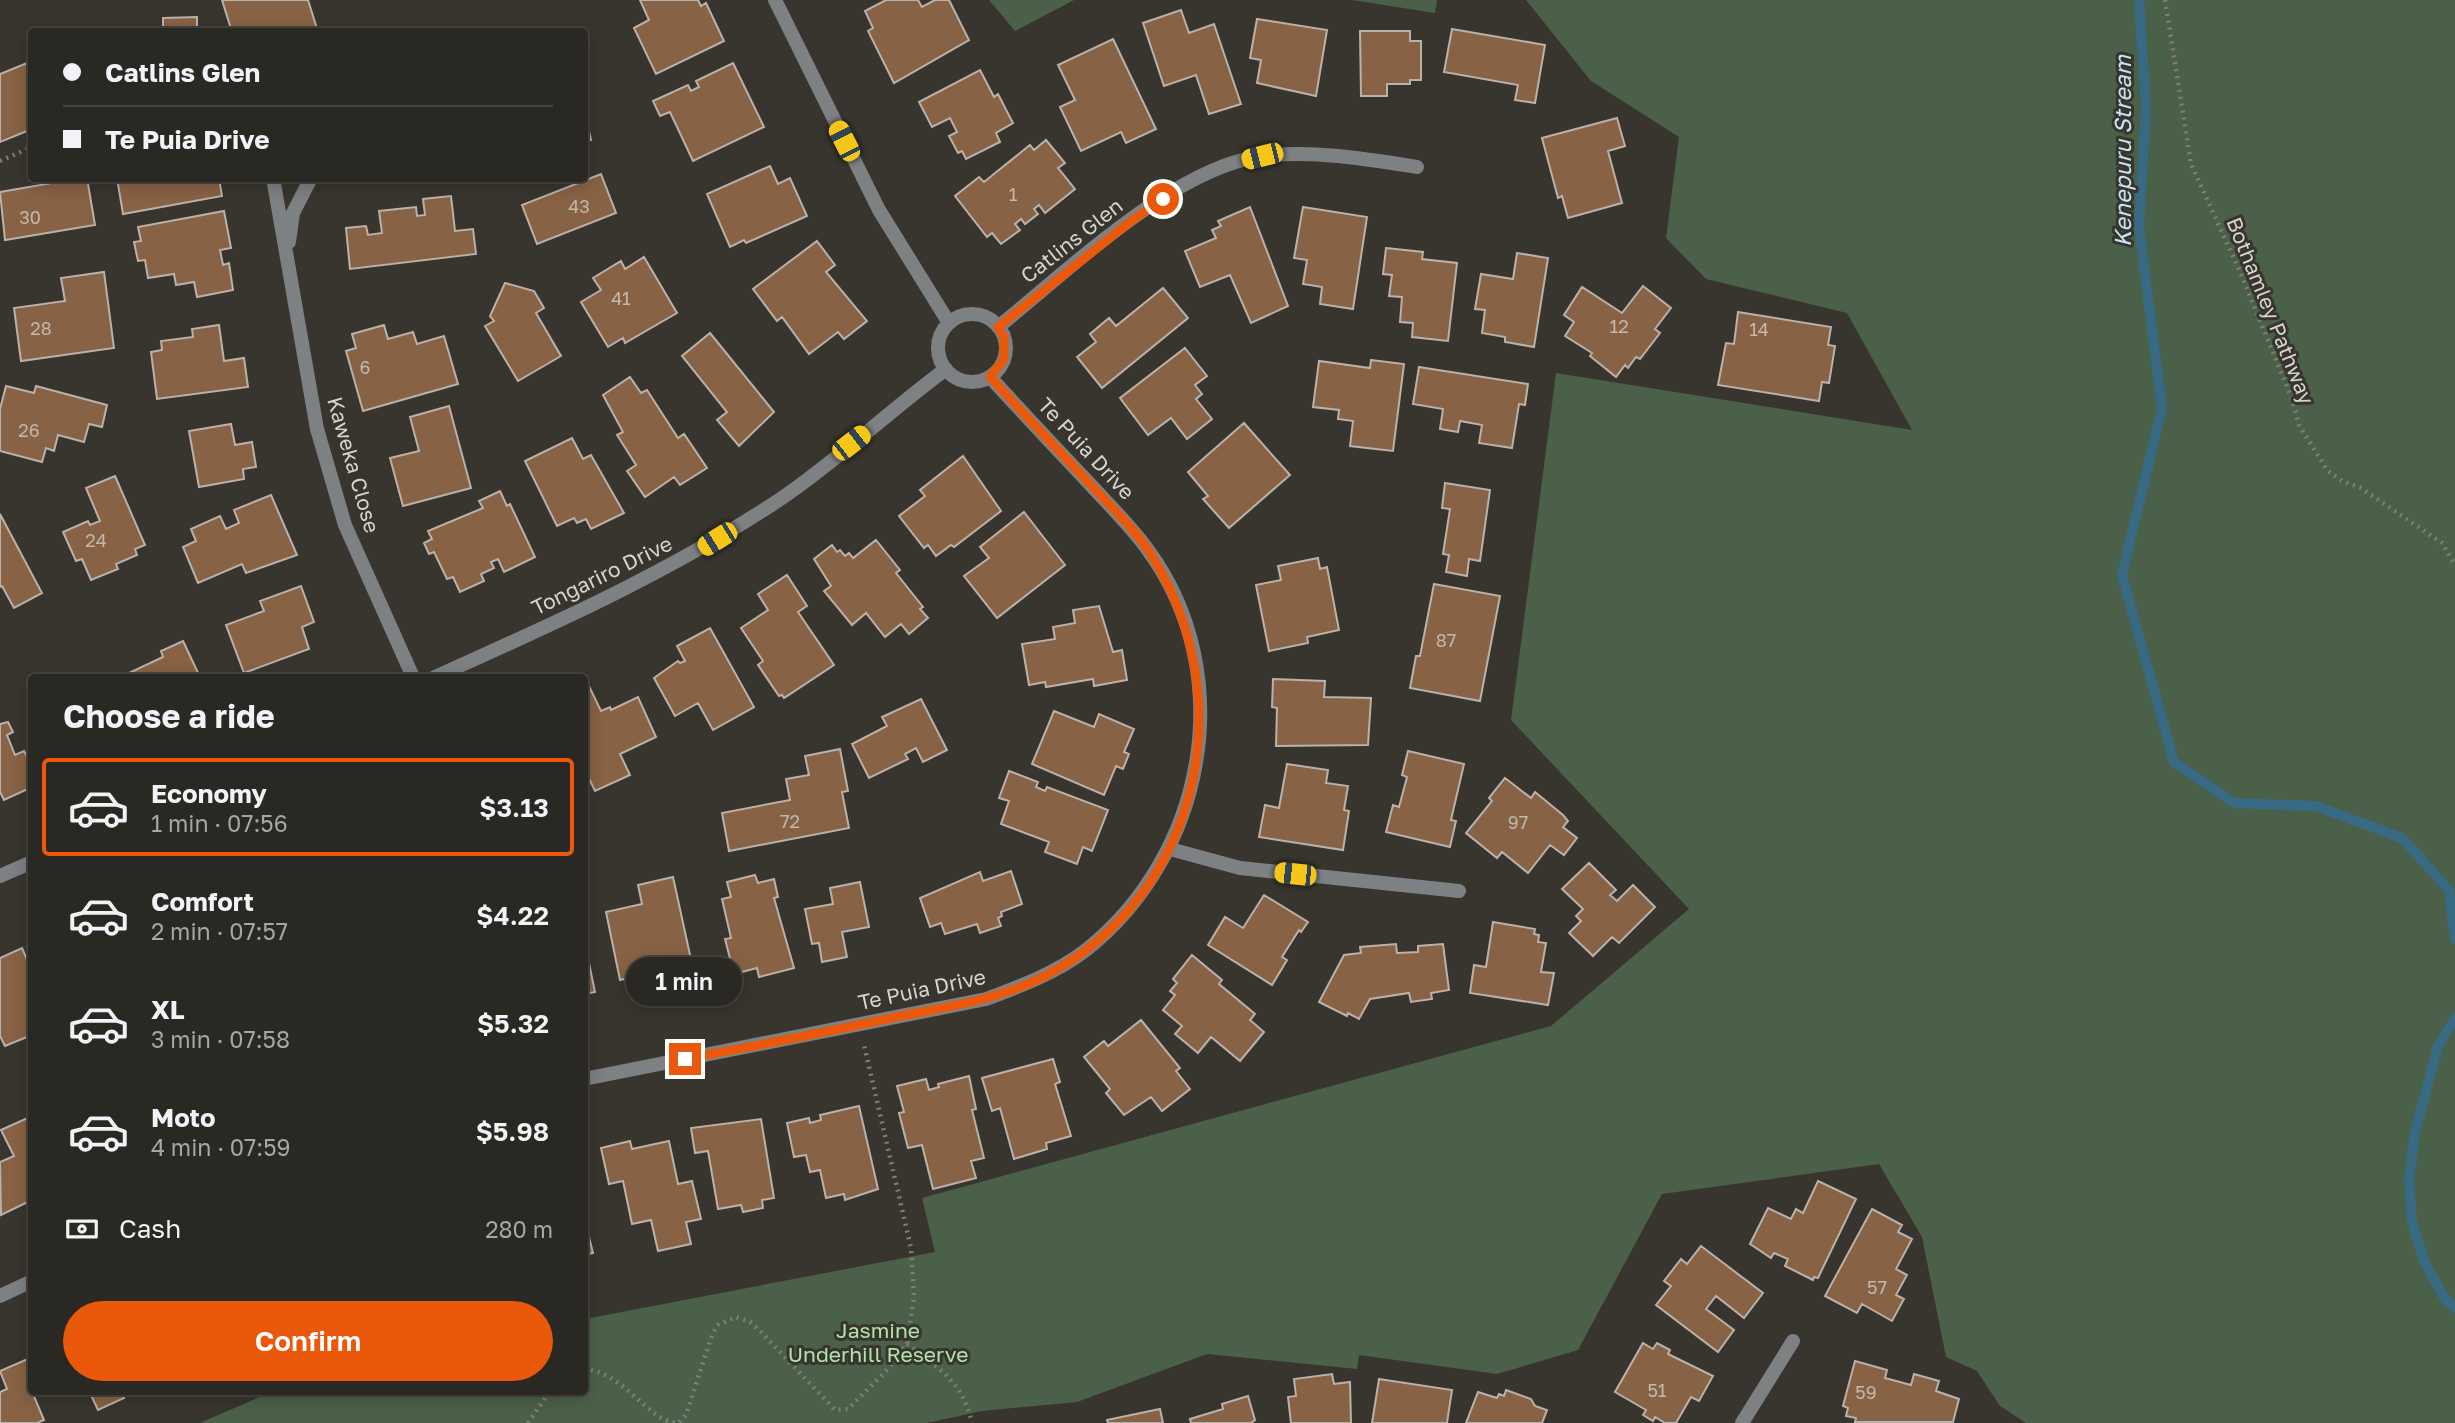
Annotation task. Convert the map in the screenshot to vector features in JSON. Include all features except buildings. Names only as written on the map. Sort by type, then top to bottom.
[{"type":"street","points":[[775,0],[879,210],[949,323]]},
{"type":"street","name":"Catlins Glen","points":[[998,327],[1131,221],[1216,167],[1262,156],[1290,155],[1362,158],[1417,167]]},
{"type":"street","name":"Kaweka Close","points":[[274,182],[317,429],[345,525],[412,674]]},
{"type":"street","name":"Kaweka Close","points":[[288,253],[293,213],[309,182]]},
{"type":"street","points":[[980,315],[998,327],[1004,337],[1004,359],[990,377],[979,382],[966,382],[946,369],[939,351],[940,340],[949,323],[959,317],[980,315]]},
{"type":"street","name":"Tongariro Drive","points":[[442,674],[591,607],[696,553],[782,498],[946,369]]},
{"type":"street","name":"Te Puia Drive","points":[[588,1078],[986,999],[1044,977],[1085,950],[1123,915],[1149,883],[1170,849],[1191,795],[1200,745],[1197,672],[1188,633],[1171,590],[1149,550],[990,377]]},
{"type":"street","points":[[1170,849],[1240,868],[1459,891]]},
{"type":"street","points":[[0,876],[28,864]]},
{"type":"street","points":[[0,1296],[28,1282]]},
{"type":"street","points":[[1742,1423],[1793,1341]]},
{"type":"path","name":"Bothamley Pathway","points":[[2165,0],[2191,164],[2241,274],[2291,398],[2299,425],[2327,470],[2342,481],[2361,488],[2442,543],[2455,565]]},
{"type":"path","points":[[0,161],[28,148]]},
{"type":"path","points":[[588,1370],[607,1374],[660,1418],[669,1423],[678,1423],[686,1415],[712,1335],[718,1325],[736,1317],[750,1322],[831,1408],[842,1411],[886,1371],[907,1345],[914,1297],[911,1248],[860,1025]]},
{"type":"path","points":[[907,1345],[944,1371],[960,1388],[972,1423]]},
{"type":"path","points":[[527,1423],[547,1395]]},
{"type":"green space","points":[[989,0],[1074,0],[1015,31]]},
{"type":"green space","points":[[1352,0],[1437,0],[1435,13]]},
{"type":"green space","name":"Jasmine Underhill Reserve","points":[[1526,0],[2455,0],[2455,1423],[2026,1423],[2000,1406],[1977,1371],[1946,1357],[1922,1237],[1879,1164],[1662,1194],[1578,1350],[1497,1374],[1359,1355],[1357,1369],[1207,1354],[1077,1402],[982,1411],[927,1423],[200,1423],[264,1395],[588,1395],[588,1318],[935,1252],[922,1198],[1551,1026],[1689,909],[1511,720],[1556,373],[1912,430],[1847,313],[1706,279],[1666,238],[1679,137],[1591,81]]},
{"type":"waterway","name":"Kenepuru Stream","points":[[2139,0],[2146,107],[2139,226],[2162,408],[2122,575],[2174,762],[2234,803],[2316,806],[2402,838],[2449,890],[2455,939]]},
{"type":"waterway","name":"Kenepuru Stream","points":[[2455,1018],[2438,1046],[2415,1133],[2409,1178],[2412,1222],[2424,1261],[2445,1299],[2455,1308]]},
{"type":"route","points":[[685,1059],[986,999],[1044,977],[1085,950],[1123,915],[1149,883],[1170,849],[1191,795],[1200,745],[1197,672],[1188,633],[1171,590],[1149,550],[990,377],[999,370],[1006,348],[998,327],[1131,221],[1163,199]]}]
